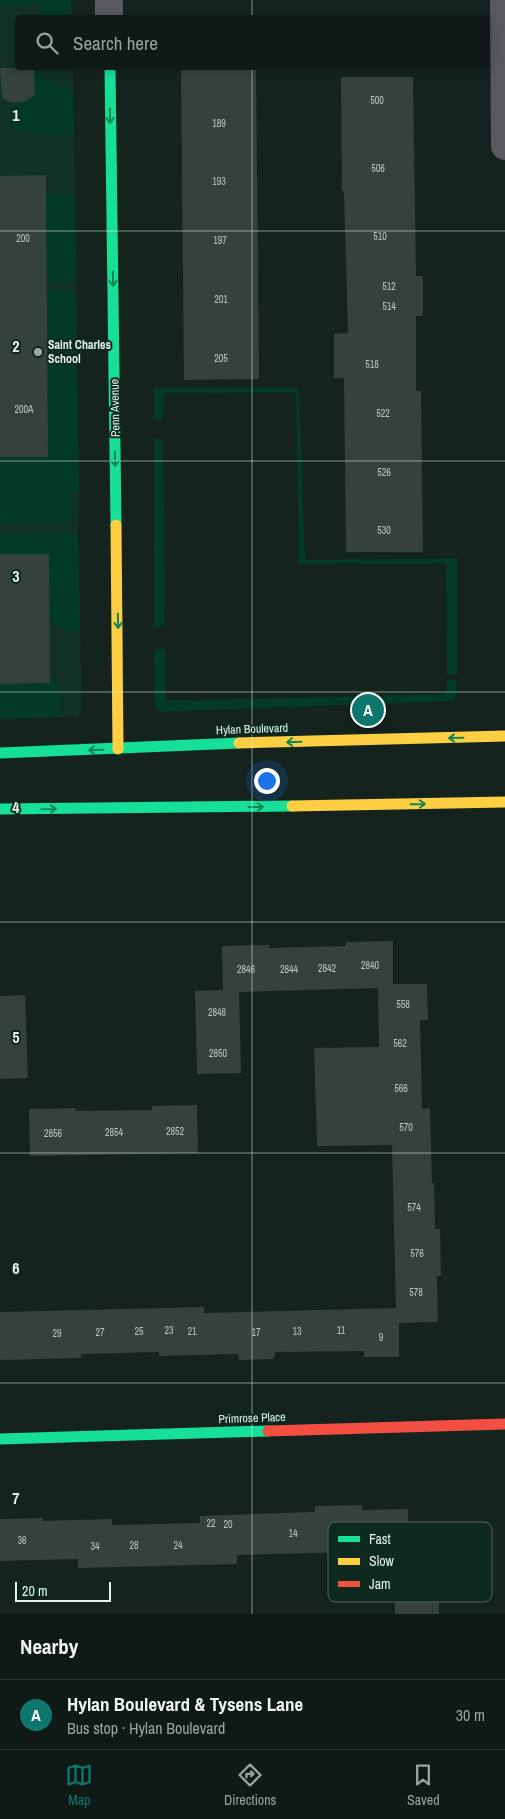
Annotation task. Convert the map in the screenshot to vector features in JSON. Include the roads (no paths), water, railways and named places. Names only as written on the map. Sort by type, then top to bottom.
[{"type":"street","points":[[109,0],[109,15]]},
{"type":"street","points":[[504,0],[505,146]]},
{"type":"street","name":"Penn Avenue","points":[[110,70],[118,749]]},
{"type":"street","name":"Hylan Boulevard","points":[[0,753],[237,743],[505,736]]},
{"type":"street","points":[[0,809],[207,808],[505,802]]},
{"type":"street","name":"Primrose Place","points":[[0,1439],[505,1424]]},
{"type":"place","name":"Saint Charles School","points":[[38,352]]},
{"type":"place","name":"Hylan Boulevard & Tysens Lane","points":[[368,710]]}]
